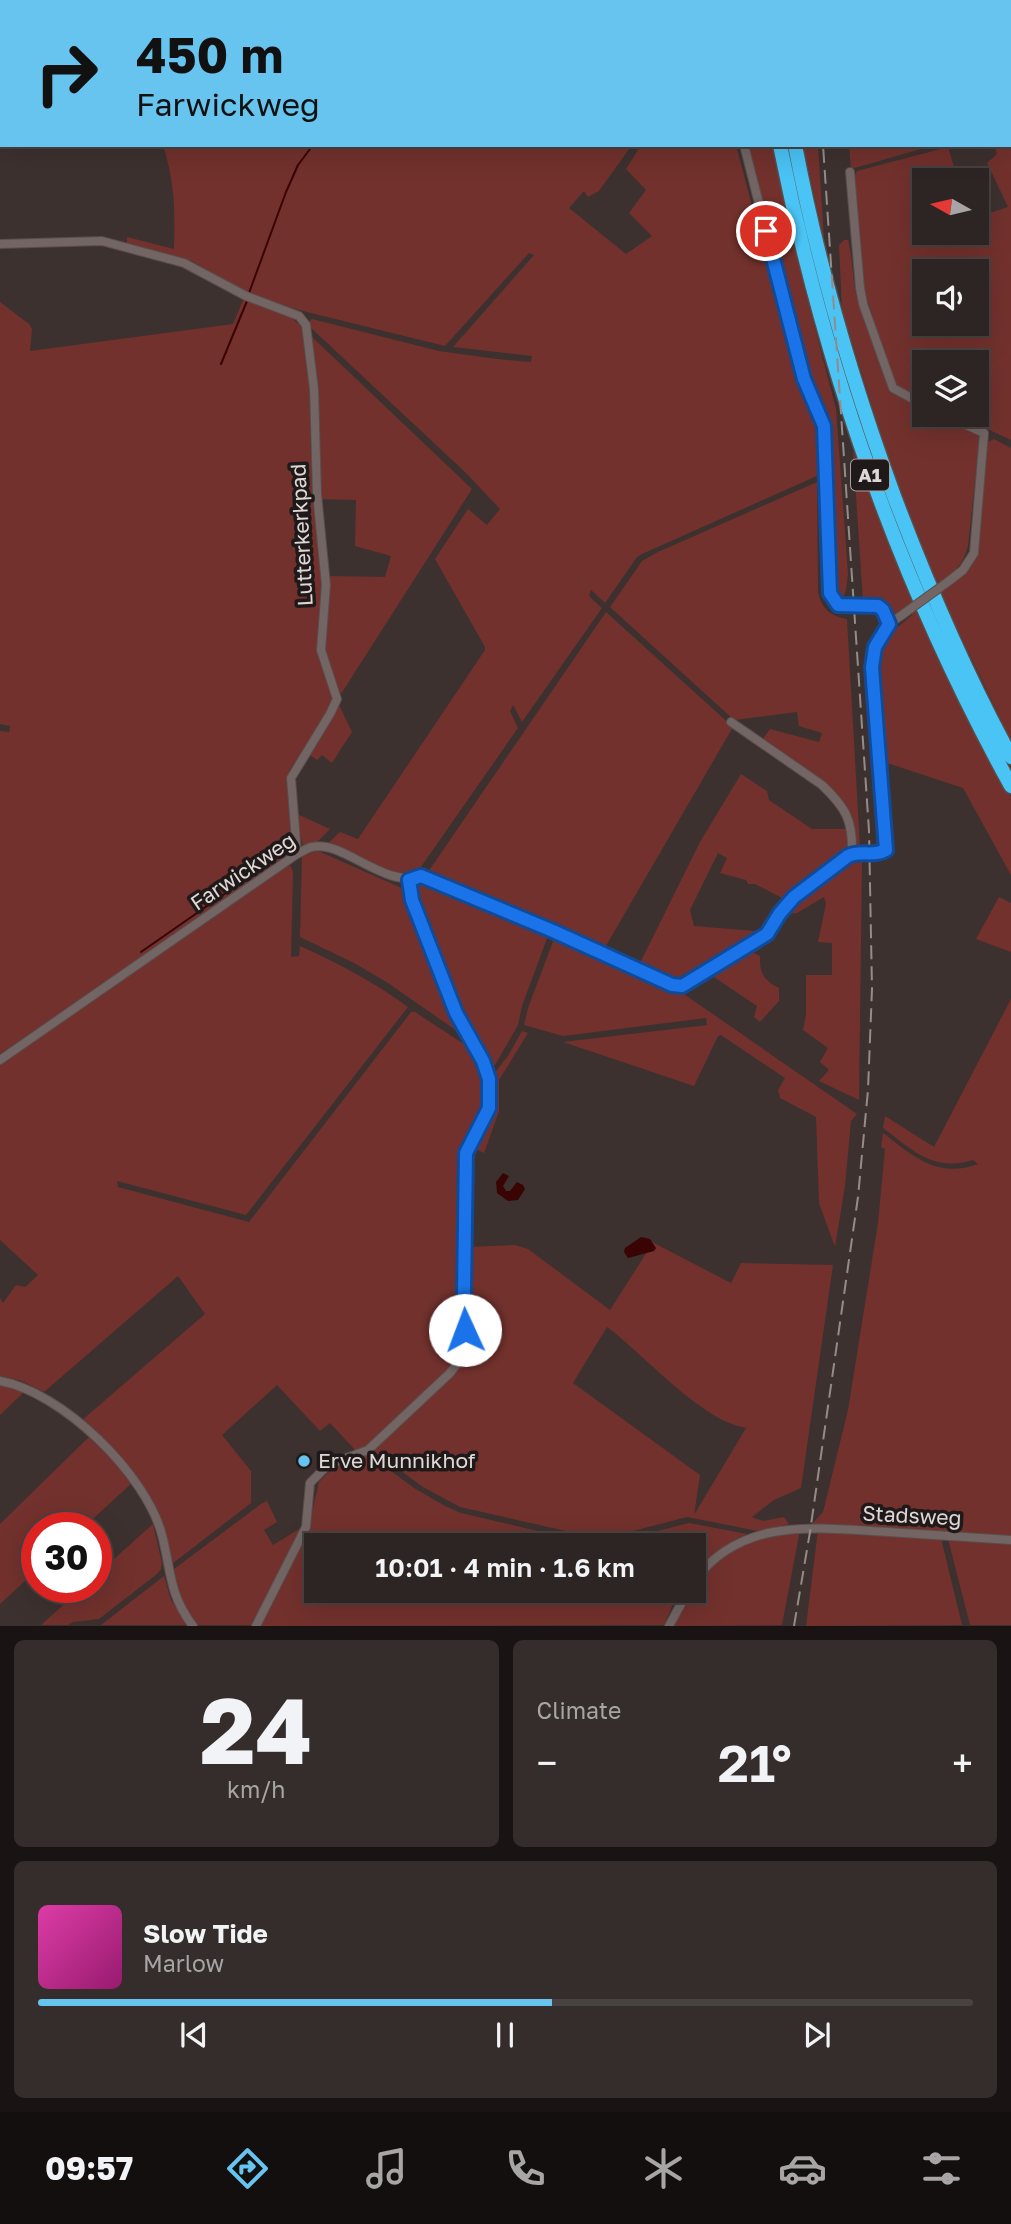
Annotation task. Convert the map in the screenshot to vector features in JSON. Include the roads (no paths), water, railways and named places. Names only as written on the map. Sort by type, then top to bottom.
[{"type":"highway","name":"A1","points":[[779,147],[818,315],[866,464],[922,607],[1011,786]]},
{"type":"highway","name":"A1","points":[[795,147],[807,210],[832,308],[877,449],[939,612],[1011,757]]},
{"type":"street","points":[[745,147],[804,379],[824,426],[830,593],[838,605],[878,606],[883,610],[889,624]]},
{"type":"street","points":[[850,172],[863,304],[893,388],[912,398]]},
{"type":"street","name":"Lutterkerkpad","points":[[0,244],[102,241],[125,246],[184,263],[246,296],[299,316],[306,325],[314,389],[317,494],[326,585],[321,650],[337,699],[291,778],[297,854]]},
{"type":"street","name":"Farwickweg","points":[[0,1060],[297,854],[312,847],[323,847],[393,876],[409,880],[421,876],[553,931],[672,985],[682,986],[767,934],[794,897],[852,853],[880,853],[887,847],[878,766],[872,667],[875,647],[889,624],[949,581],[970,562],[976,545],[984,433],[971,427]]},
{"type":"street","points":[[731,722],[822,785],[835,797],[849,816],[852,853]]},
{"type":"street","points":[[256,1626],[306,1527],[310,1483],[328,1465],[368,1450],[450,1373],[463,1356],[466,1153],[489,1108],[489,1079],[483,1061],[456,1013],[412,900],[409,880]]},
{"type":"street","points":[[0,1381],[32,1390],[47,1399],[78,1422],[126,1470],[156,1519],[176,1599],[193,1626]]},
{"type":"street","name":"Stadsweg","points":[[706,1567],[715,1556],[734,1545],[775,1531],[811,1528],[1011,1539]]},
{"type":"street","points":[[669,1626],[681,1603]]},
{"type":"waterway","points":[[249,293],[286,192],[298,165],[312,147]]},
{"type":"waterway","points":[[221,364],[247,301]]},
{"type":"waterway","points":[[141,952],[230,890]]},
{"type":"railway","points":[[794,1626],[858,1197],[868,1090],[872,989],[869,831],[823,147]]},
{"type":"place","name":"Erve Munnikhof","points":[[304,1461]]}]
